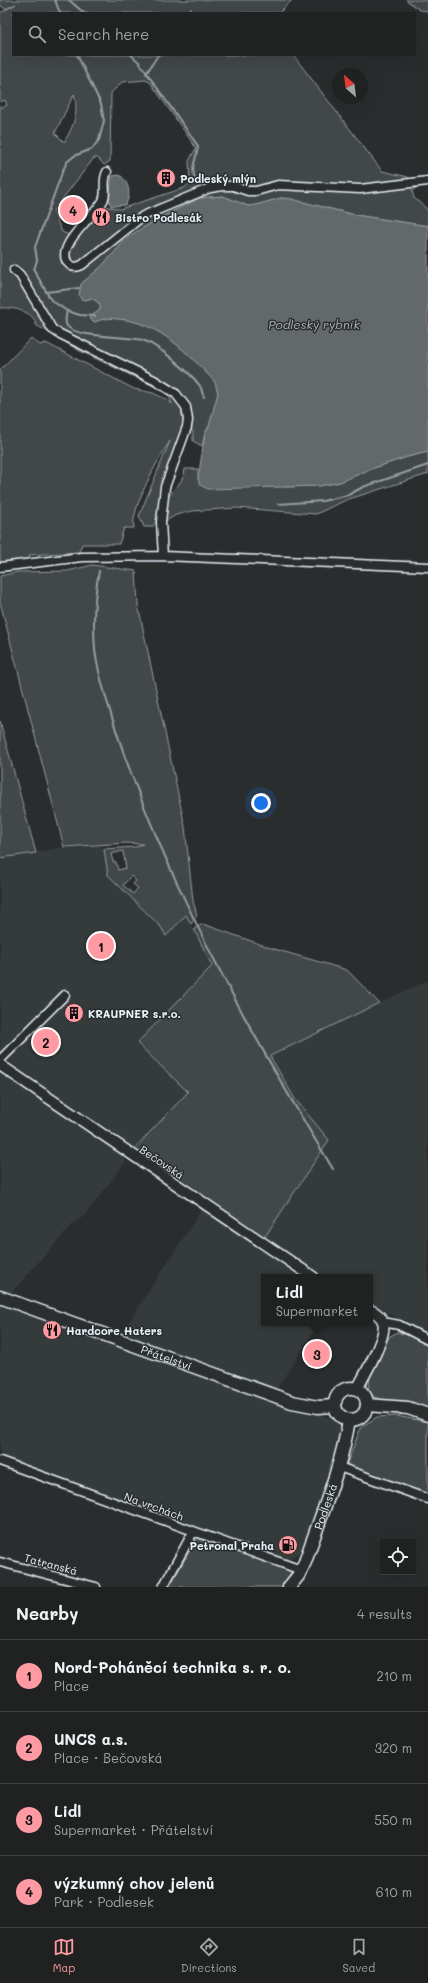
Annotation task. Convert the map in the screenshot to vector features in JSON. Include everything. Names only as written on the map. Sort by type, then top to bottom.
[{"type":"main road","name":"Přátelství","points":[[0,1296],[292,1402],[312,1407],[335,1406]]},
{"type":"main road","points":[[349,1388],[358,1389],[366,1397],[366,1410],[361,1417],[349,1420],[341,1417],[335,1406],[336,1398],[341,1391],[349,1388]]},
{"type":"main road","points":[[367,1405],[408,1408],[428,1415]]},
{"type":"main road","name":"Podleská","points":[[289,1587],[301,1570],[339,1467],[349,1420]]},
{"type":"street","points":[[107,172],[103,179],[105,192],[102,204],[80,228],[67,248],[67,260],[72,266],[78,267],[143,216],[210,188],[228,186],[252,191],[278,185],[360,189],[428,180]]},
{"type":"street","points":[[14,270],[20,275],[52,329],[58,334],[154,380],[176,394],[186,407],[188,420],[187,427],[165,487],[161,522],[163,556]]},
{"type":"street","points":[[0,567],[82,557],[163,556],[428,567]]},
{"type":"street","points":[[0,1060],[65,995]]},
{"type":"street","name":"Bečovská","points":[[0,1065],[308,1274]]},
{"type":"street","points":[[358,1389],[382,1338],[383,1322],[379,1316],[373,1312]]},
{"type":"street","points":[[383,1322],[399,1325],[428,1340]]},
{"type":"street","name":"Na vrchách","points":[[0,1461],[301,1570]]},
{"type":"street","points":[[339,1467],[428,1499]]},
{"type":"street","points":[[163,1587],[193,1532]]},
{"type":"street","name":"Tatranská","points":[[0,1562],[96,1587]]},
{"type":"shaded area","points":[[0,0],[292,0],[280,12],[12,12],[12,56],[294,56],[382,171],[408,177],[416,188],[412,191],[414,198],[428,210],[428,226],[355,215],[291,199],[281,198],[248,206],[223,196],[199,198],[156,220],[129,237],[101,267],[81,284],[85,300],[92,298],[100,304],[101,309],[89,318],[95,322],[112,318],[134,321],[147,326],[172,341],[195,361],[215,382],[218,393],[209,427],[205,433],[202,446],[193,441],[193,431],[183,431],[161,486],[156,522],[152,527],[144,527],[139,516],[170,441],[146,484],[136,509],[134,528],[124,528],[119,544],[82,544],[79,552],[29,555],[31,560],[0,564],[0,370],[31,338],[40,345],[46,343],[134,389],[153,393],[166,399],[172,404],[168,393],[80,351],[36,325],[32,316],[27,313],[11,308],[0,308],[0,105],[2,108],[7,105],[5,100],[0,102],[0,13],[16,4],[5,9],[0,6]],"holes":[[[145,80],[150,82],[196,148],[189,161],[190,183],[184,188],[120,209],[104,206],[87,215],[69,235],[62,232],[53,211],[94,158],[98,158],[104,165],[110,161],[111,93],[122,82]],[[74,94],[75,119],[64,142],[55,133]]]},
{"type":"shaded area","points":[[406,0],[428,0],[428,11],[420,10]]},
{"type":"shaded area","points":[[428,452],[428,474],[346,500],[316,514],[237,508],[192,511],[176,515],[164,522],[165,502],[179,484],[185,469],[198,469],[198,479],[287,487],[319,486],[340,482],[371,469],[407,457]]},
{"type":"shaded area","points":[[92,565],[136,571],[138,605],[185,827],[193,901],[197,915],[191,924],[186,915],[166,936],[161,927],[108,875],[104,849],[135,847],[143,844],[127,843],[64,847],[0,602],[0,576],[18,572],[68,571]],"holes":[[[123,851],[126,868],[118,870],[116,862],[113,862],[111,854]],[[131,876],[136,881],[133,884],[138,888],[133,894],[123,885]]]},
{"type":"shaded area","points":[[0,721],[36,853],[0,858]]},
{"type":"shaded area","points":[[101,845],[104,849],[108,875],[161,927],[166,936],[186,915],[213,966],[138,1043],[188,1092],[133,1150],[47,1092],[0,1054],[0,858],[66,847]]},
{"type":"shaded area","points":[[203,924],[271,948],[347,970],[379,1003],[270,1056],[295,1099],[329,1140],[264,1238],[133,1150],[188,1092],[137,1043],[212,966],[194,929]]},
{"type":"shaded area","points":[[428,980],[428,1335],[373,1305],[373,1274],[317,1274],[264,1238],[329,1140],[295,1099],[270,1056]]},
{"type":"shaded area","points":[[0,1070],[125,1157],[125,1163],[85,1215],[73,1224],[11,1293],[0,1290]]},
{"type":"shaded area","points":[[202,1209],[300,1274],[261,1274],[261,1326],[317,1326],[276,1390],[121,1334]]},
{"type":"shaded area","points":[[0,1305],[331,1418],[338,1424],[341,1433],[302,1552],[287,1559],[0,1457]]},
{"type":"shaded area","points":[[397,1332],[410,1336],[428,1346],[428,1409],[407,1402],[383,1400],[372,1396],[368,1390],[370,1377],[389,1337]]},
{"type":"shaded area","points":[[396,1416],[428,1422],[428,1495],[346,1466],[361,1427],[377,1417]]},
{"type":"shaded area","points":[[197,1538],[292,1571],[282,1587],[169,1587]]},
{"type":"water","points":[[119,175],[127,184],[129,193],[127,201],[125,205],[111,206],[109,200],[112,176]]},
{"type":"water","name":"Podleský rybník","points":[[223,196],[248,206],[281,198],[291,199],[355,215],[428,226],[428,452],[407,457],[371,469],[340,482],[319,486],[208,489],[200,485],[198,479],[205,433],[209,426],[218,393],[215,382],[195,361],[172,341],[147,326],[134,321],[109,318],[95,322],[89,318],[100,310],[100,304],[92,298],[85,300],[81,299],[79,295],[81,284],[101,267],[129,236],[199,198]]},
{"type":"waterway","points":[[55,0],[60,12]]},
{"type":"waterway","points":[[69,0],[83,12]]},
{"type":"waterway","points":[[77,56],[101,104],[104,121],[99,140],[92,149],[74,156],[67,162],[63,170],[35,247],[37,260],[34,270],[51,300],[67,311],[66,324],[72,330],[90,335],[142,340],[156,347],[196,380],[204,397]]},
{"type":"waterway","points":[[132,56],[139,62],[198,146],[193,166],[195,180]]},
{"type":"waterway","points":[[146,74],[157,56]]},
{"type":"waterway","points":[[46,292],[79,288]]},
{"type":"waterway","points":[[67,311],[80,315],[95,316]]},
{"type":"waterway","points":[[278,504],[323,501],[348,495],[363,487],[428,465]]},
{"type":"waterway","points":[[99,571],[94,610],[94,640],[96,656],[110,711],[134,781],[176,882],[224,980],[277,1075],[333,1169]]},
{"type":"place","name":"Podleský mlýn","points":[[166,178]]},
{"type":"place","name":"výzkumný chov jelenů","points":[[73,210]]},
{"type":"place","name":"Bistro Podlesák","points":[[101,217]]},
{"type":"place","name":"Nord-Poháněcí technika s. r. o.","points":[[101,946]]},
{"type":"place","name":"KRAUPNER s.r.o.","points":[[74,1013]]},
{"type":"place","name":"UNCS a.s.","points":[[46,1042]]},
{"type":"place","name":"Hardcore Haters","points":[[52,1330]]},
{"type":"place","name":"Lidl","points":[[317,1354]]},
{"type":"place","name":"Petronal Praha","points":[[288,1545]]}]
